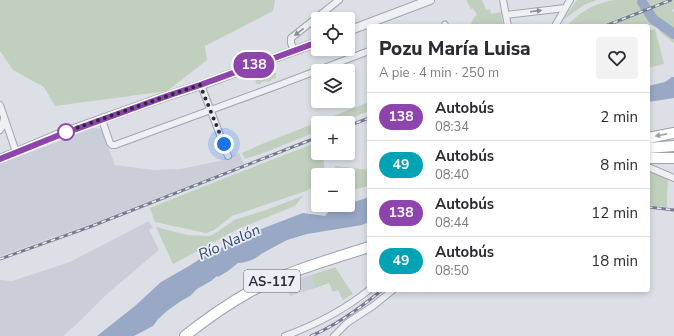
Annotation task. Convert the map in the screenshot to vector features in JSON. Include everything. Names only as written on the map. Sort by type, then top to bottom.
[{"type":"main road","points":[[650,138],[674,133]]},
{"type":"main road","points":[[650,148],[674,146]]},
{"type":"main road","points":[[650,158],[674,158]]},
{"type":"main road","name":"AS-117","points":[[185,336],[220,310],[251,291],[309,266],[367,248]]},
{"type":"street","points":[[294,51],[291,38],[339,0]]},
{"type":"street","points":[[375,24],[430,0]]},
{"type":"street","points":[[503,0],[508,24]]},
{"type":"street","points":[[556,24],[570,0]]},
{"type":"street","points":[[506,15],[565,8]]},
{"type":"street","points":[[355,29],[367,26]]},
{"type":"street","points":[[0,159],[57,136],[311,45]]},
{"type":"street","points":[[102,120],[110,143],[115,145],[279,85],[367,51]]},
{"type":"street","points":[[200,85],[228,156]]},
{"type":"street","points":[[0,105],[16,152]]},
{"type":"street","points":[[0,130],[4,116]]},
{"type":"street","points":[[650,168],[674,178]]},
{"type":"street","points":[[285,336],[304,329],[334,313],[367,291]]},
{"type":"street","points":[[334,336],[348,323],[390,292]]},
{"type":"shaded area","points":[[92,128],[101,129],[115,165],[154,170],[181,169],[219,161],[239,153],[244,164],[99,221],[0,256],[0,164]]},
{"type":"shaded area","points":[[149,221],[153,228],[149,230],[159,250],[108,293],[63,336],[0,336],[0,280],[12,281],[70,262]]},
{"type":"shaded area","points":[[311,275],[315,288],[290,296],[285,283]]},
{"type":"green space","points":[[0,0],[275,0],[273,11],[205,46],[207,60],[167,91],[55,106],[44,87],[13,70],[0,51]]},
{"type":"green space","points":[[466,0],[482,0],[486,10],[490,9],[491,14],[501,12],[503,24],[471,24],[474,17],[477,15],[473,8],[471,9]]},
{"type":"green space","points":[[577,0],[597,0],[584,5],[563,20]]},
{"type":"green space","points":[[666,0],[604,24],[568,24],[589,8],[608,1]]},
{"type":"green space","points":[[674,1],[674,9],[671,10],[674,12],[674,32],[654,17],[651,14],[651,10]]},
{"type":"green space","points":[[643,12],[651,21],[674,38],[674,43],[661,33],[658,28],[650,24],[612,24]]},
{"type":"green space","points":[[655,29],[664,64],[650,68],[650,30]]},
{"type":"green space","points":[[276,73],[276,78],[271,79],[271,81],[256,84],[255,74]]},
{"type":"green space","points":[[367,103],[367,112],[355,117],[333,116]]},
{"type":"green space","points":[[311,125],[311,134],[245,159],[242,153]]},
{"type":"green space","points":[[311,145],[311,160],[324,160],[324,168],[311,168],[311,188],[306,191],[232,216],[214,230],[206,233],[155,222],[150,208]]},
{"type":"green space","points":[[336,166],[353,168],[335,168]]},
{"type":"green space","points":[[355,168],[367,170],[367,186],[355,189]]},
{"type":"green space","points":[[650,172],[668,179],[667,207],[650,205]]},
{"type":"green space","points":[[303,196],[295,206],[238,229],[173,264],[156,227],[187,235],[210,236],[234,220]]},
{"type":"green space","points":[[335,267],[353,294],[343,300],[338,290],[333,292],[329,283],[315,288],[311,275]]},
{"type":"water","points":[[674,77],[674,98],[650,102],[650,86],[665,82]]},
{"type":"water","name":"Río Nalón","points":[[367,198],[367,223],[307,234],[287,240],[253,259],[238,263],[228,271],[218,277],[217,276],[167,311],[153,326],[134,336],[97,336],[135,306],[161,282],[203,257],[251,233],[303,213],[325,216],[328,212],[355,212],[355,202]]},
{"type":"waterway","points":[[642,2],[653,19],[674,34]]},
{"type":"railway","points":[[610,24],[671,0]]},
{"type":"railway","points":[[355,123],[367,119]]},
{"type":"railway","points":[[0,259],[92,226],[311,140]]},
{"type":"railway","points":[[650,207],[674,210]]},
{"type":"railway","points":[[311,336],[348,316],[379,292]]},
{"type":"bus line","name":"138","points":[[0,159],[57,136],[311,45]]},
{"type":"route","points":[[66,132],[200,85],[224,144]]}]
